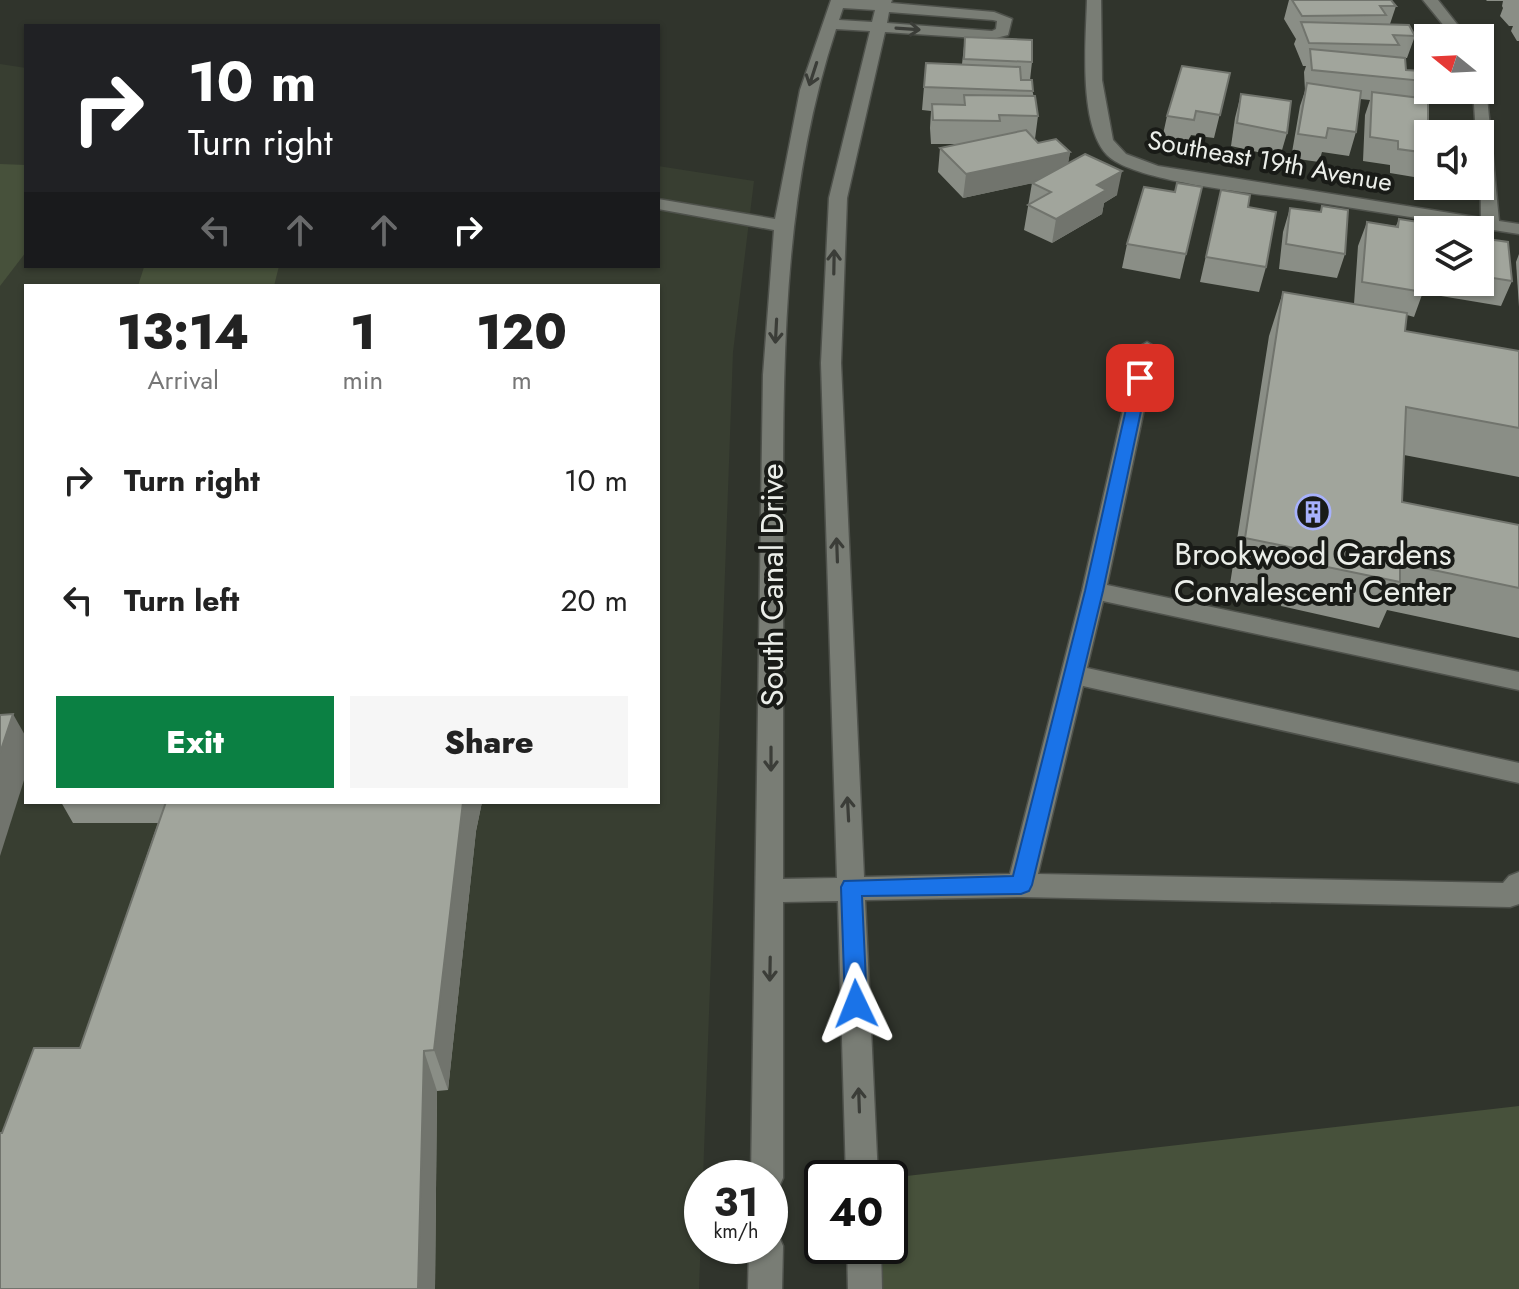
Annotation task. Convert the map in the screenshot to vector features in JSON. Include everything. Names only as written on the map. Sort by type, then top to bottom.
[{"type":"street","name":"Southeast 19th Avenue","points":[[1094,0],[1094,73],[1102,136],[1110,151],[1133,164],[1187,177],[1438,216]]},
{"type":"street","points":[[1430,0],[1450,24]]},
{"type":"street","points":[[835,9],[882,11],[992,35],[1003,32],[1006,26],[1005,19],[994,16],[882,11],[835,9]]},
{"type":"street","name":"South Canal Drive","points":[[767,1160],[773,375],[783,226],[808,90],[835,9]]},
{"type":"street","name":"South Canal Drive","points":[[861,1160],[831,363],[834,244],[843,168],[882,11]]},
{"type":"street","points":[[1482,104],[1489,216]]},
{"type":"street","points":[[660,204],[783,226]]},
{"type":"street","name":"Southeast 19th Avenue","points":[[1494,225],[1519,229]]},
{"type":"street","points":[[1021,885],[1094,591],[1147,348]]},
{"type":"street","points":[[1094,591],[1519,681]]},
{"type":"street","points":[[1071,674],[1519,773]]},
{"type":"street","points":[[771,891],[1021,885],[1510,895],[1519,884]]},
{"type":"street","points":[[765,1289],[766,1264]]},
{"type":"street","points":[[864,1264],[865,1289]]},
{"type":"shaded area","points":[[0,64],[24,68],[24,268],[660,268],[660,166],[754,181],[733,352],[704,1160],[684,1160],[684,1264],[700,1264],[699,1289],[0,1289]]},
{"type":"shaded area","points":[[0,164],[24,165],[24,255],[0,286]]},
{"type":"shaded area","points":[[144,268],[278,268],[274,284],[139,284]]},
{"type":"shaded area","points":[[1519,1106],[1519,1289],[876,1289],[873,1264],[908,1264],[908,1176]]},
{"type":"building","points":[[1292,0],[1391,0],[1396,6],[1380,6],[1386,15],[1302,16]]},
{"type":"building","points":[[1301,22],[1409,25],[1414,34],[1393,35],[1399,45],[1309,43]]},
{"type":"building","points":[[965,37],[1032,40],[1032,62],[964,59]]},
{"type":"building","points":[[1310,49],[1405,58],[1406,70],[1414,70],[1414,80],[1312,70]]},
{"type":"building","points":[[926,63],[1020,67],[1021,80],[1032,80],[1033,91],[924,87]]},
{"type":"building","points":[[1182,66],[1230,73],[1220,115],[1196,111],[1194,120],[1167,116]]},
{"type":"building","points":[[1307,83],[1361,91],[1356,132],[1328,128],[1326,138],[1298,134]]},
{"type":"building","points":[[1372,92],[1414,97],[1414,104],[1428,104],[1428,120],[1414,120],[1414,151],[1398,149],[1398,141],[1370,137]]},
{"type":"building","points":[[1241,94],[1291,101],[1287,133],[1237,123]]},
{"type":"building","points":[[964,95],[1035,96],[1038,116],[999,115],[1000,121],[933,120],[932,104],[965,105]]},
{"type":"building","points":[[1026,130],[1038,143],[1056,139],[1070,152],[966,174],[940,148]]},
{"type":"building","points":[[1085,154],[1122,171],[1097,185],[1106,190],[1056,219],[1028,205],[1051,192],[1032,183]]},
{"type":"building","points":[[1177,183],[1202,187],[1186,254],[1127,244],[1144,187],[1175,192]]},
{"type":"building","points":[[1221,190],[1250,195],[1248,207],[1276,212],[1266,267],[1206,257]]},
{"type":"building","points":[[1322,206],[1348,210],[1345,254],[1286,244],[1290,208],[1321,212]]},
{"type":"building","points":[[1399,219],[1414,221],[1414,291],[1362,282],[1367,222],[1398,227]]},
{"type":"building","points":[[1494,240],[1508,242],[1512,281],[1494,278]]},
{"type":"building","name":"Brookwood Gardens Convalescent Center","points":[[1283,292],[1407,313],[1405,331],[1519,351],[1519,428],[1406,407],[1402,502],[1519,525],[1519,588],[1400,563],[1400,582],[1298,561],[1299,549],[1245,538]]},
{"type":"building","points":[[13,714],[0,753],[0,715]]},
{"type":"building","points":[[165,804],[463,804],[434,1050],[424,1051],[418,1289],[0,1289],[0,1133],[34,1048],[80,1048]]},
{"type":"place","name":"Brookwood Gardens Convalescent Center","points":[[1313,512]]},
{"type":"route","points":[[856,1004],[852,887],[1021,885],[1094,591],[1140,378]]}]
